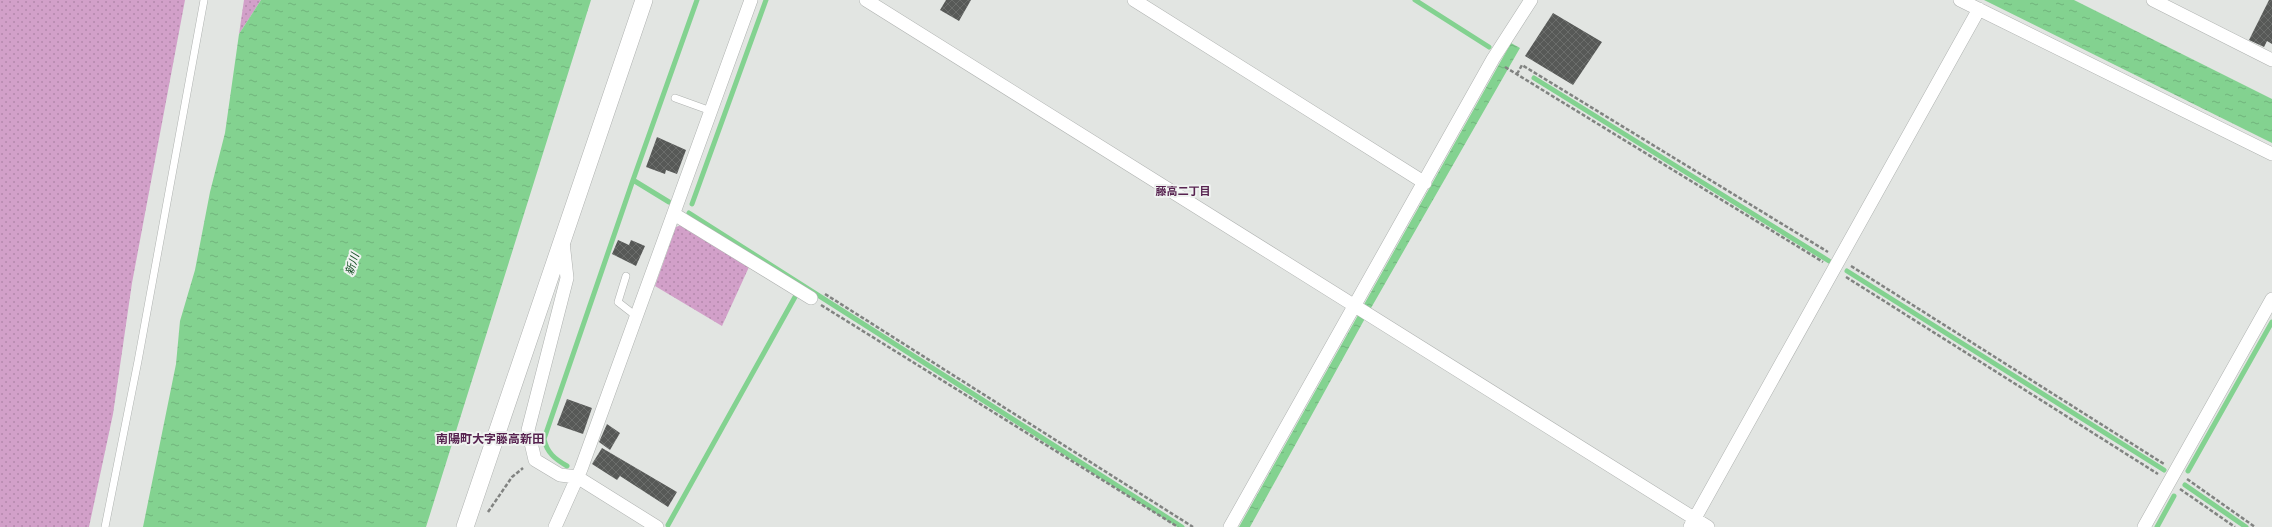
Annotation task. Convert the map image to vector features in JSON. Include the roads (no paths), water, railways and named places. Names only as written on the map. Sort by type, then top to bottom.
[{"type":"street","points":[[465,527],[562,237],[644,0]]},
{"type":"street","points":[[555,527],[577,477],[751,0]]},
{"type":"street","points":[[866,0],[1357,308],[1693,523],[1708,527]]},
{"type":"street","points":[[1134,0],[1425,183]]},
{"type":"street","points":[[1230,527],[1357,308],[1493,59],[1532,0]]},
{"type":"street","points":[[1960,0],[2272,154]]},
{"type":"street","points":[[2153,0],[2272,60]]},
{"type":"street","points":[[1693,523],[1979,9]]},
{"type":"street","points":[[674,214],[816,295]]},
{"type":"street","points":[[562,237],[567,278],[528,430],[535,460],[560,475],[577,477],[657,527]]},
{"type":"street","points":[[2144,527],[2272,299]]},
{"type":"lane","points":[[106,527],[204,0]]},
{"type":"lane","points":[[675,98],[711,111]]},
{"type":"lane","points":[[626,276],[618,302],[636,316]]},
{"type":"water","name":"新川","points":[[261,0],[591,0],[426,527],[143,527],[176,364],[180,321],[195,270],[210,192],[225,133],[239,34]]},
{"type":"water","points":[[1984,0],[2074,0],[2272,99],[2272,143]]},
{"type":"water","points":[[1511,43],[1520,48],[1363,322],[1250,527],[1239,527]]},
{"type":"waterway","points":[[669,202],[633,180],[697,0]]},
{"type":"waterway","points":[[692,204],[766,0]]},
{"type":"waterway","points":[[1415,0],[1489,47]]},
{"type":"waterway","points":[[1534,78],[1829,261]]},
{"type":"waterway","points":[[567,466],[549,452],[544,439],[633,180]]},
{"type":"waterway","points":[[689,213],[1182,527]]},
{"type":"waterway","points":[[1847,271],[2164,470]]},
{"type":"waterway","points":[[668,525],[795,297]]},
{"type":"waterway","points":[[2188,471],[2272,322]]},
{"type":"waterway","points":[[2185,485],[2246,527]]},
{"type":"waterway","points":[[2157,527],[2174,496]]},
{"type":"district","name":"藤高二丁目","points":[[1183,191]]},
{"type":"district","name":"南陽町大字藤高新田","points":[[490,439]]}]
